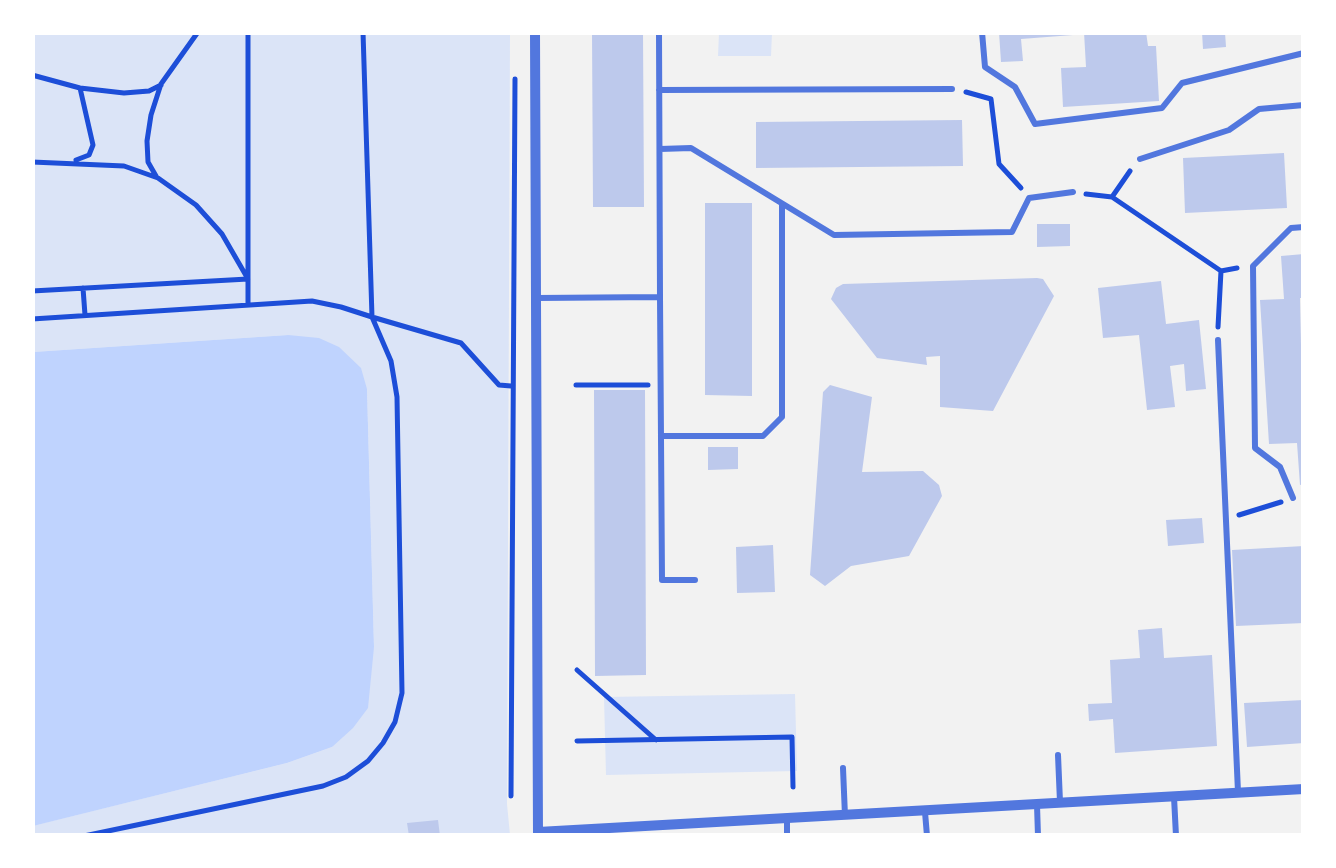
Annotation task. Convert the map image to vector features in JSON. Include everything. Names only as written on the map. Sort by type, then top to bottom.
[{"type":"street","points":[[535,32],[536,834],[1304,789]]},
{"type":"lane","points":[[659,32],[662,580],[694,580]]},
{"type":"lane","points":[[982,32],[985,67],[1015,87],[1035,124],[1162,108],[1182,83],[1304,53]]},
{"type":"lane","points":[[659,90],[952,88]]},
{"type":"lane","points":[[1140,158],[1228,130],[1259,109],[1304,105]]},
{"type":"lane","points":[[660,149],[691,148],[834,235],[1012,232],[1029,198],[1073,192]]},
{"type":"lane","points":[[661,436],[764,436],[782,417],[782,204]]},
{"type":"lane","points":[[1293,498],[1280,467],[1255,448],[1253,266],[1291,228],[1304,227]]},
{"type":"lane","points":[[537,298],[660,297]]},
{"type":"lane","points":[[1218,340],[1238,792]]},
{"type":"lane","points":[[1058,755],[1060,802]]},
{"type":"lane","points":[[842,768],[845,816]]},
{"type":"lane","points":[[1174,796],[1176,836]]},
{"type":"lane","points":[[1036,804],[1038,836]]},
{"type":"lane","points":[[925,812],[928,836]]},
{"type":"lane","points":[[787,819],[787,836]]},
{"type":"path","points":[[158,178],[148,162],[146,141],[161,84],[198,32]]},
{"type":"path","points":[[248,32],[248,304]]},
{"type":"path","points":[[84,836],[322,786],[346,777],[368,761],[395,722],[402,693],[397,397],[391,361],[372,317],[363,32]]},
{"type":"path","points":[[511,796],[515,71]]},
{"type":"path","points":[[32,75],[80,88],[124,94],[149,91],[161,84]]},
{"type":"path","points":[[73,162],[90,155],[93,144],[80,88]]},
{"type":"path","points":[[952,88],[991,99],[999,164],[1029,198]]},
{"type":"path","points":[[1112,197],[1140,158]]},
{"type":"path","points":[[32,162],[124,166],[158,178],[196,205],[222,234],[248,279]]},
{"type":"path","points":[[1073,192],[1112,197],[1221,271],[1218,340]]},
{"type":"path","points":[[32,290],[248,279]]},
{"type":"path","points":[[83,288],[85,315]]},
{"type":"path","points":[[32,319],[312,301],[461,343],[499,385],[511,386]]},
{"type":"path","points":[[576,385],[660,385]]},
{"type":"path","points":[[1225,519],[1293,498]]},
{"type":"path","points":[[576,670],[656,740]]},
{"type":"path","points":[[577,741],[792,737],[793,787]]},
{"type":"shaded area","points":[[33,33],[510,33],[510,835],[33,836],[32,826],[287,763],[332,747],[374,647],[367,389],[288,335],[33,352]]},
{"type":"shaded area","points":[[719,33],[772,33],[771,56],[718,56]]},
{"type":"shaded area","points":[[795,694],[797,771],[606,775],[604,697]]},
{"type":"water","points":[[288,335],[319,338],[339,347],[361,368],[367,389],[374,647],[368,708],[332,747],[287,763],[33,826],[33,352]]},
{"type":"building","points":[[592,32],[643,32],[644,207],[593,207]]},
{"type":"building","points":[[999,32],[1073,35],[1021,39],[1023,61],[1001,62]]},
{"type":"building","points":[[1084,32],[1146,32],[1148,46],[1156,46],[1159,101],[1063,107],[1061,68],[1086,67]]},
{"type":"building","points":[[1202,32],[1225,32],[1226,47],[1203,49]]},
{"type":"building","points":[[962,120],[963,166],[756,168],[756,122]]},
{"type":"building","points":[[1284,153],[1287,208],[1185,213],[1183,158]]},
{"type":"building","points":[[705,203],[752,203],[752,396],[705,395]]},
{"type":"building","points":[[1037,224],[1070,224],[1070,246],[1037,247]]},
{"type":"building","points":[[1304,254],[1304,298],[1300,298],[1304,484],[1300,485],[1297,443],[1269,444],[1260,300],[1284,299],[1281,256]]},
{"type":"building","points":[[1043,279],[1054,296],[993,411],[940,407],[940,356],[926,357],[927,365],[877,358],[831,299],[843,284]]},
{"type":"building","points":[[1161,281],[1166,324],[1199,320],[1206,389],[1186,391],[1184,364],[1170,366],[1175,407],[1147,410],[1139,335],[1103,338],[1098,288]]},
{"type":"building","points":[[830,385],[872,397],[862,472],[923,471],[939,485],[942,496],[909,556],[851,566],[825,586],[810,575],[823,392]]},
{"type":"building","points":[[594,390],[645,390],[646,675],[595,676]]},
{"type":"building","points":[[708,447],[738,447],[738,469],[708,470]]},
{"type":"building","points":[[1202,518],[1204,543],[1168,546],[1166,520]]},
{"type":"building","points":[[773,545],[775,592],[737,593],[736,547]]},
{"type":"building","points":[[1304,546],[1304,623],[1236,626],[1232,550]]},
{"type":"building","points":[[1162,628],[1164,658],[1212,655],[1217,746],[1115,753],[1113,719],[1089,721],[1088,704],[1112,703],[1110,660],[1140,658],[1138,630]]},
{"type":"building","points":[[1304,700],[1304,743],[1247,747],[1244,703]]},
{"type":"building","points":[[438,820],[440,836],[409,836],[407,823]]}]
